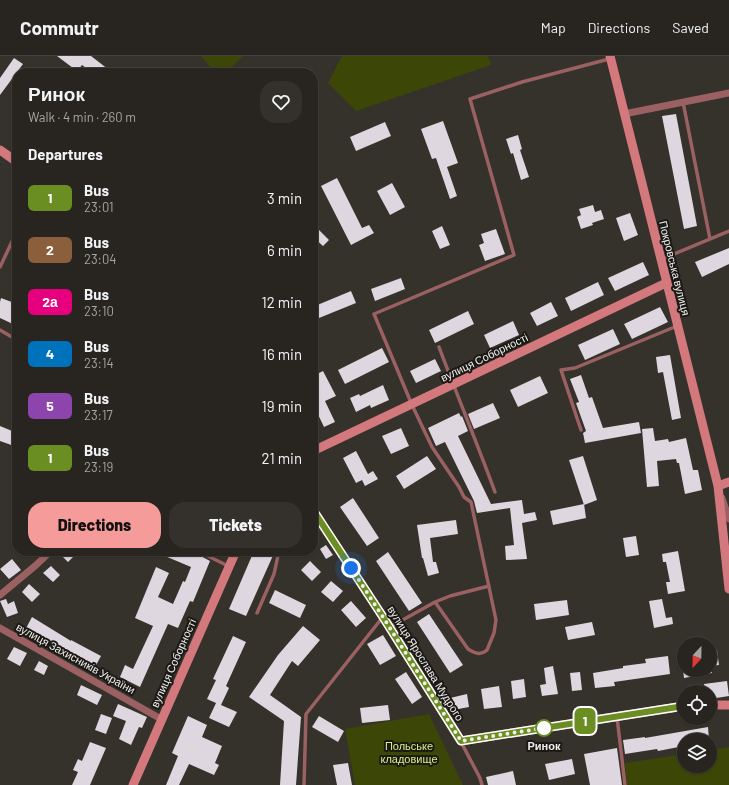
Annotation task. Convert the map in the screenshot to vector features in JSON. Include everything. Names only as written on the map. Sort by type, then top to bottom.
[{"type":"main road","name":"Покровська вулиця","points":[[610,57],[718,486],[729,589]]},
{"type":"main road","points":[[0,150],[12,158]]},
{"type":"main road","name":"вулиця Соборності","points":[[318,449],[666,283]]},
{"type":"main road","points":[[718,486],[729,482]]},
{"type":"main road","name":"вулиця Ярослава Мудрого","points":[[318,518],[390,627],[461,741]]},
{"type":"main road","name":"вулиця Соборності","points":[[133,785],[234,556]]},
{"type":"main road","points":[[717,705],[729,705]]},
{"type":"main road","points":[[461,741],[677,707]]},
{"type":"street","points":[[624,114],[729,93]]},
{"type":"street","name":"Покровська вулиця","points":[[718,486],[729,519]]},
{"type":"street","points":[[0,595],[46,556]]},
{"type":"street","name":"вулиця Захисників України","points":[[0,628],[162,719]]},
{"type":"lane","points":[[435,602],[468,649],[475,654],[487,650],[496,620],[471,502],[464,497],[432,447],[412,405],[374,314],[514,255],[470,99],[522,82],[610,57]]},
{"type":"lane","points":[[683,102],[710,239]]},
{"type":"lane","points":[[660,259],[729,231]]},
{"type":"lane","points":[[0,267],[12,242]]},
{"type":"lane","points":[[580,430],[561,370],[575,368],[677,326]]},
{"type":"lane","points":[[0,330],[12,337]]},
{"type":"lane","points":[[439,347],[495,492]]},
{"type":"lane","points":[[208,556],[229,566]]},
{"type":"lane","points":[[257,613],[274,574],[278,556]]},
{"type":"lane","points":[[390,627],[435,602],[450,596],[489,586]]},
{"type":"lane","points":[[304,785],[306,714],[383,617]]},
{"type":"lane","points":[[617,717],[625,785]]},
{"type":"lane","points":[[461,741],[480,778],[482,785]]},
{"type":"green space","points":[[201,56],[243,56],[231,68],[212,68]]},
{"type":"green space","points":[[342,56],[488,56],[491,65],[356,111],[328,83]]},
{"type":"green space","name":"Польське кладовище","points":[[429,714],[463,785],[355,785],[345,729]]},
{"type":"green space","points":[[729,747],[729,785],[627,785],[625,763],[677,755],[677,773],[717,773],[717,749]]},
{"type":"building","points":[[57,56],[91,56],[107,68],[86,68],[82,65],[80,68],[73,68]]},
{"type":"building","points":[[14,58],[23,64],[20,68],[12,68],[12,79],[0,95],[0,78]]},
{"type":"building","points":[[676,114],[697,226],[684,229],[662,116]]},
{"type":"building","points":[[443,121],[458,163],[447,167],[457,196],[450,199],[436,158],[432,159],[421,129]]},
{"type":"building","points":[[385,122],[391,136],[356,151],[350,137]]},
{"type":"building","points":[[518,135],[522,149],[520,150],[529,177],[521,180],[513,153],[511,154],[506,139]]},
{"type":"building","points":[[337,178],[362,228],[369,225],[374,233],[351,245],[321,186]]},
{"type":"building","points":[[392,183],[405,207],[390,215],[377,191]]},
{"type":"building","points":[[593,205],[595,212],[601,210],[604,219],[581,229],[577,217],[581,215],[579,209]]},
{"type":"building","points":[[630,213],[638,235],[624,241],[616,218]]},
{"type":"building","points":[[442,226],[450,245],[440,249],[432,231]]},
{"type":"building","points":[[318,229],[329,240],[323,246],[318,242]]},
{"type":"building","points":[[496,229],[505,254],[485,261],[479,245],[484,243],[481,234]]},
{"type":"building","points":[[729,248],[729,264],[702,277],[695,262]]},
{"type":"building","points":[[643,262],[649,275],[615,291],[608,278]]},
{"type":"building","points":[[401,278],[405,289],[375,301],[371,289]]},
{"type":"building","points":[[598,282],[604,295],[571,311],[565,298]]},
{"type":"building","points":[[351,291],[356,303],[319,318],[318,305]]},
{"type":"building","points":[[1,298],[12,302],[12,324],[0,318]]},
{"type":"building","points":[[551,302],[558,316],[537,326],[530,313]]},
{"type":"building","points":[[660,307],[668,322],[632,339],[624,324]]},
{"type":"building","points":[[468,311],[474,324],[435,343],[429,330]]},
{"type":"building","points":[[513,321],[519,335],[490,348],[484,335]]},
{"type":"building","points":[[613,329],[620,344],[585,360],[578,345]]},
{"type":"building","points":[[382,348],[389,362],[345,384],[338,370]]},
{"type":"building","points":[[670,355],[681,418],[672,420],[663,372],[658,373],[656,357]]},
{"type":"building","points":[[435,359],[441,371],[416,383],[410,371]]},
{"type":"building","points":[[323,371],[336,396],[325,401],[335,422],[324,427],[318,414],[318,374]]},
{"type":"building","points":[[581,375],[589,398],[592,397],[603,428],[639,422],[641,433],[585,443],[583,433],[586,431],[576,403],[579,402],[570,379]]},
{"type":"building","points":[[540,376],[548,393],[518,407],[510,390]]},
{"type":"building","points":[[383,385],[389,400],[371,408],[370,405],[356,412],[350,398],[359,394],[360,396]]},
{"type":"building","points":[[493,403],[500,418],[474,429],[468,414]]},
{"type":"building","points":[[459,413],[461,417],[462,416],[468,431],[458,436],[491,504],[522,500],[524,514],[535,512],[537,520],[522,523],[527,559],[506,560],[505,546],[514,545],[510,508],[477,513],[474,501],[445,442],[436,446],[428,428]]},
{"type":"building","points":[[0,426],[12,431],[12,445],[0,441]]},
{"type":"building","points":[[401,428],[409,446],[391,454],[382,436]]},
{"type":"building","points":[[653,428],[655,441],[668,439],[669,442],[686,438],[693,470],[698,470],[702,490],[685,494],[679,463],[677,463],[676,459],[657,461],[659,486],[647,487],[642,429]]},
{"type":"building","points":[[356,451],[368,474],[373,471],[378,479],[365,486],[362,480],[356,483],[343,458]]},
{"type":"building","points":[[427,456],[436,469],[404,489],[396,476]]},
{"type":"building","points":[[583,456],[597,500],[584,505],[569,460]]},
{"type":"building","points":[[353,498],[379,538],[367,546],[340,507]]},
{"type":"building","points":[[584,504],[586,518],[553,525],[550,511]]},
{"type":"building","points":[[456,520],[458,534],[430,538],[433,562],[436,562],[439,573],[428,576],[422,558],[417,525]]},
{"type":"building","points":[[636,536],[639,555],[626,557],[623,538]]},
{"type":"building","points":[[326,545],[333,555],[326,559],[320,549]]},
{"type":"building","points":[[678,551],[685,591],[668,594],[666,582],[670,582],[666,562],[663,562],[662,554]]},
{"type":"building","points":[[388,552],[422,603],[409,611],[376,561]]},
{"type":"building","points":[[62,556],[74,556],[68,562]]},
{"type":"building","points":[[165,556],[201,556],[210,561],[193,602],[190,601],[178,628],[168,624],[140,687],[120,677],[125,665],[133,669],[153,626],[135,618],[156,567],[169,573],[158,597],[173,604],[191,567]]},
{"type":"building","points":[[252,556],[273,556],[246,616],[229,609]]},
{"type":"building","points":[[12,559],[21,570],[9,579],[0,569]]},
{"type":"building","points":[[310,561],[321,572],[312,581],[301,570]]},
{"type":"building","points":[[51,566],[60,575],[53,582],[43,573]]},
{"type":"building","points":[[331,581],[343,591],[333,602],[321,592]]},
{"type":"building","points":[[29,584],[40,594],[32,602],[22,592]]},
{"type":"building","points":[[275,590],[306,605],[300,618],[269,603]]},
{"type":"building","points":[[6,599],[8,604],[14,601],[18,613],[7,617],[0,601]]},
{"type":"building","points":[[662,599],[666,618],[672,617],[673,624],[654,628],[649,601]]},
{"type":"building","points":[[567,600],[569,615],[536,620],[534,604]]},
{"type":"building","points":[[351,601],[366,618],[356,627],[341,610]]},
{"type":"building","points":[[429,614],[463,665],[450,673],[417,622]]},
{"type":"building","points":[[32,617],[71,641],[101,656],[94,669],[36,634],[34,638],[24,632]]},
{"type":"building","points":[[592,622],[595,635],[568,640],[565,627]]},
{"type":"building","points":[[303,626],[320,640],[298,666],[292,661],[270,695],[301,717],[296,785],[280,785],[284,721],[249,697],[278,655]]},
{"type":"building","points":[[383,635],[396,656],[380,665],[367,644]]},
{"type":"building","points":[[233,636],[246,642],[226,686],[229,688],[221,705],[237,712],[229,727],[209,718],[216,703],[207,699],[216,680],[213,679]]},
{"type":"building","points":[[14,647],[27,653],[20,666],[7,659]]},
{"type":"building","points":[[717,650],[719,665],[717,665]]},
{"type":"building","points":[[668,656],[670,674],[614,682],[615,686],[595,688],[593,673],[623,668],[623,666],[646,663],[645,659]]},
{"type":"building","points":[[39,661],[48,666],[44,675],[34,670]]},
{"type":"building","points":[[553,666],[558,694],[542,696],[540,685],[546,684],[544,668]]},
{"type":"building","points":[[406,672],[422,697],[412,704],[395,679]]},
{"type":"building","points":[[580,672],[582,690],[572,691],[570,673]]},
{"type":"building","points":[[524,679],[526,697],[513,699],[511,681]]},
{"type":"building","points":[[727,681],[729,696],[717,698],[717,685],[704,684]]},
{"type":"building","points":[[81,685],[102,695],[97,705],[77,695]]},
{"type":"building","points":[[499,686],[502,707],[484,709],[481,689]]},
{"type":"building","points":[[467,694],[469,707],[453,710],[450,698]]},
{"type":"building","points":[[118,704],[147,717],[142,728],[139,727],[131,745],[119,739],[126,721],[113,716]]},
{"type":"building","points":[[388,705],[390,720],[362,723],[360,708]]},
{"type":"building","points":[[101,714],[112,718],[106,734],[95,730]]},
{"type":"building","points":[[188,716],[207,725],[202,737],[222,746],[215,763],[219,765],[214,775],[189,764],[179,785],[166,785],[178,756],[172,753]]},
{"type":"building","points":[[319,716],[344,731],[338,742],[312,727]]},
{"type":"building","points":[[708,727],[708,733],[677,733],[677,747],[658,751],[657,749],[625,754],[623,740],[645,738]]},
{"type":"building","points":[[90,742],[106,748],[90,785],[72,785],[78,772],[73,770],[78,759],[82,761]]},
{"type":"building","points":[[617,748],[622,785],[590,785],[584,754]]},
{"type":"building","points":[[572,759],[575,774],[549,780],[545,764]]},
{"type":"building","points":[[348,763],[352,785],[337,785],[333,765]]},
{"type":"building","points":[[513,771],[516,785],[488,785],[486,777]]},
{"type":"bus line","name":"1","points":[[318,518],[383,617],[461,741],[677,707]]},
{"type":"place","name":"Ринок","points":[[544,728]]},
{"type":"route","points":[[351,568],[461,741],[544,728]]}]
